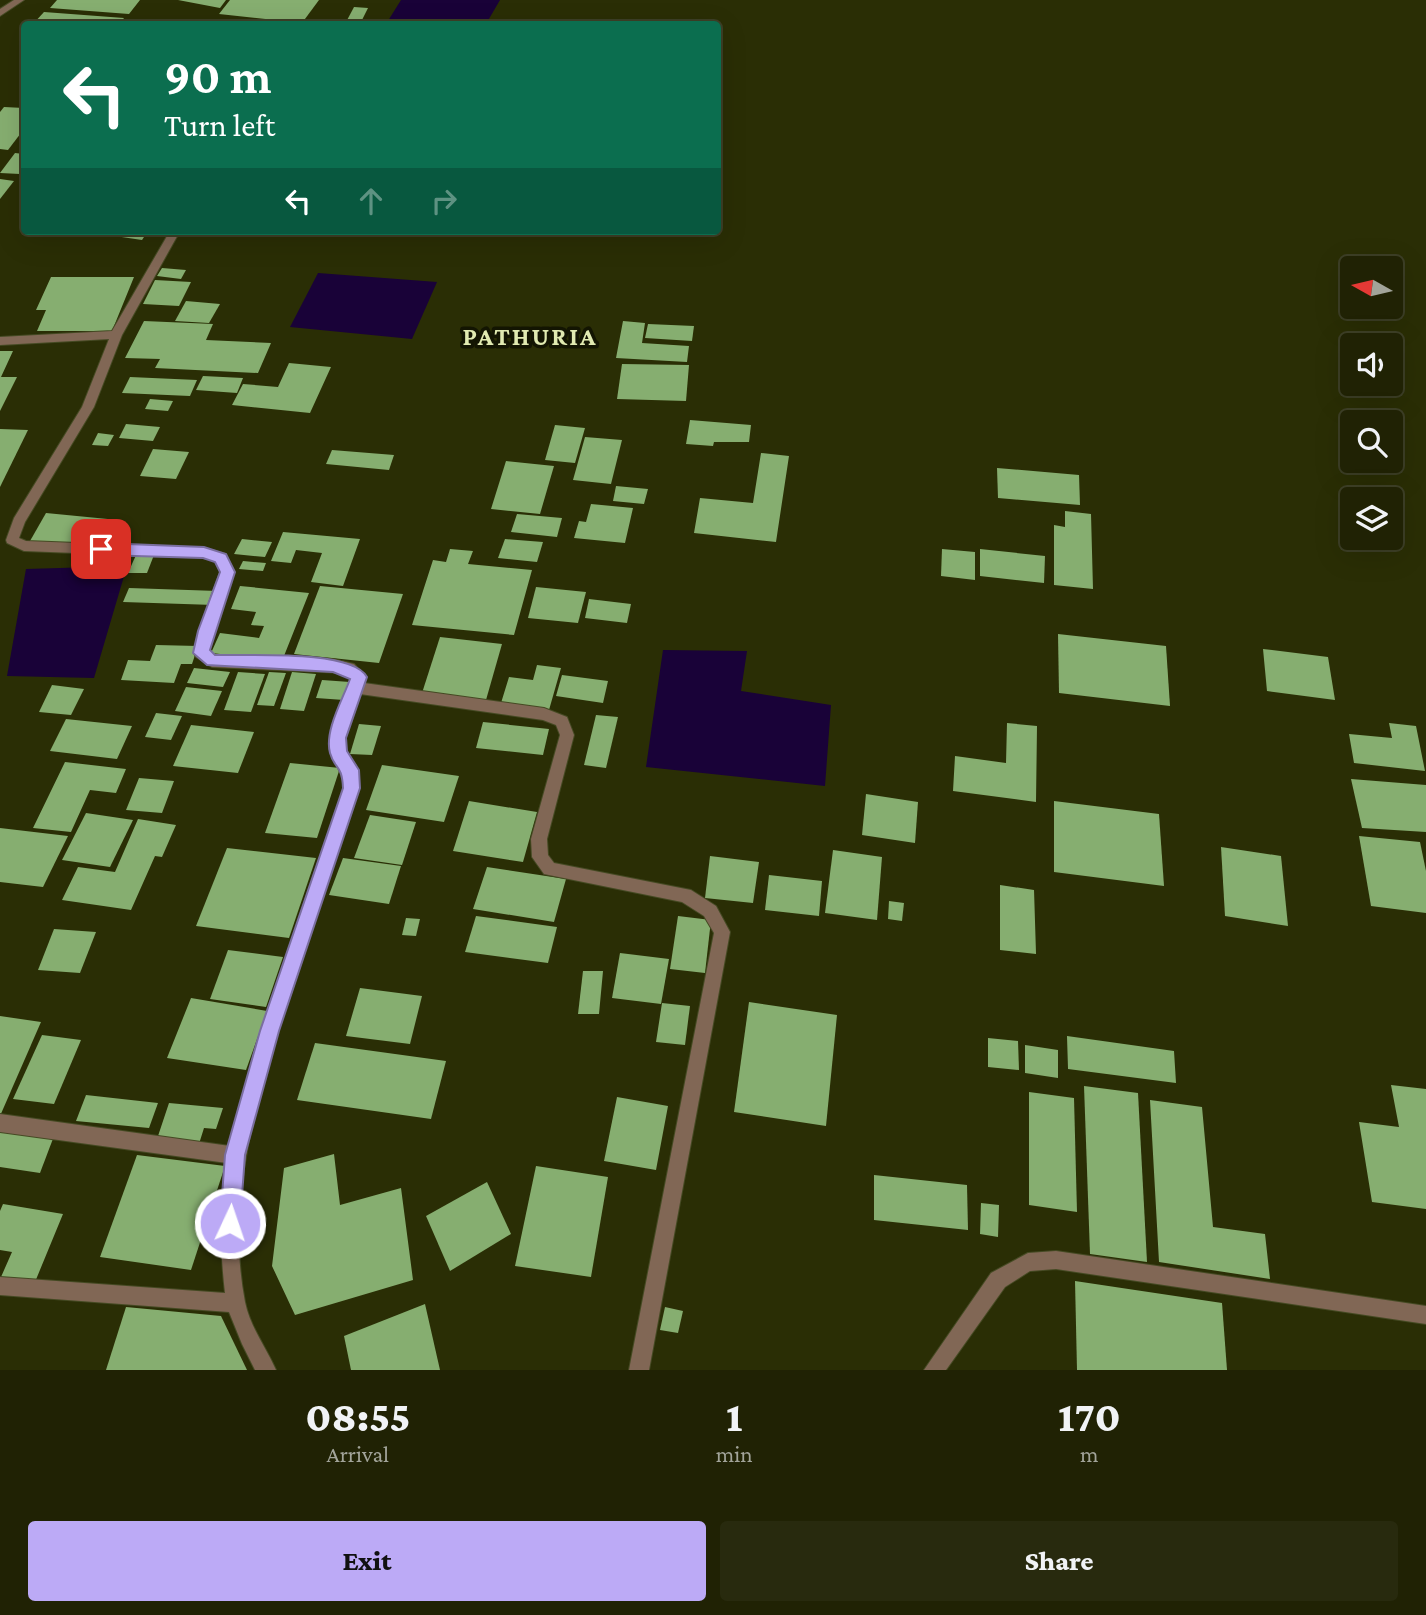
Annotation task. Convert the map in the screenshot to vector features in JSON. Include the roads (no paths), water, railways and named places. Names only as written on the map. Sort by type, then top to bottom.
[{"type":"street","points":[[0,13],[20,0]]},
{"type":"street","points":[[173,235],[116,335],[88,407],[19,521],[12,540],[24,546],[204,552],[221,558],[227,572],[201,653],[212,661],[341,667],[359,677],[338,738],[338,752],[351,770],[351,788],[269,1031],[235,1155],[230,1247],[236,1303],[248,1338],[266,1370]]},
{"type":"street","points":[[0,341],[116,335]]},
{"type":"street","points":[[356,688],[544,714],[562,720],[567,735],[539,838],[540,857],[549,869],[685,895],[710,911],[722,932],[639,1370]]},
{"type":"street","points":[[0,1123],[235,1155]]},
{"type":"street","points":[[934,1370],[998,1280],[1028,1262],[1056,1259],[1426,1315]]},
{"type":"street","points":[[0,1286],[236,1303]]},
{"type":"district","name":"PATHURIA","points":[[530,336]]}]
